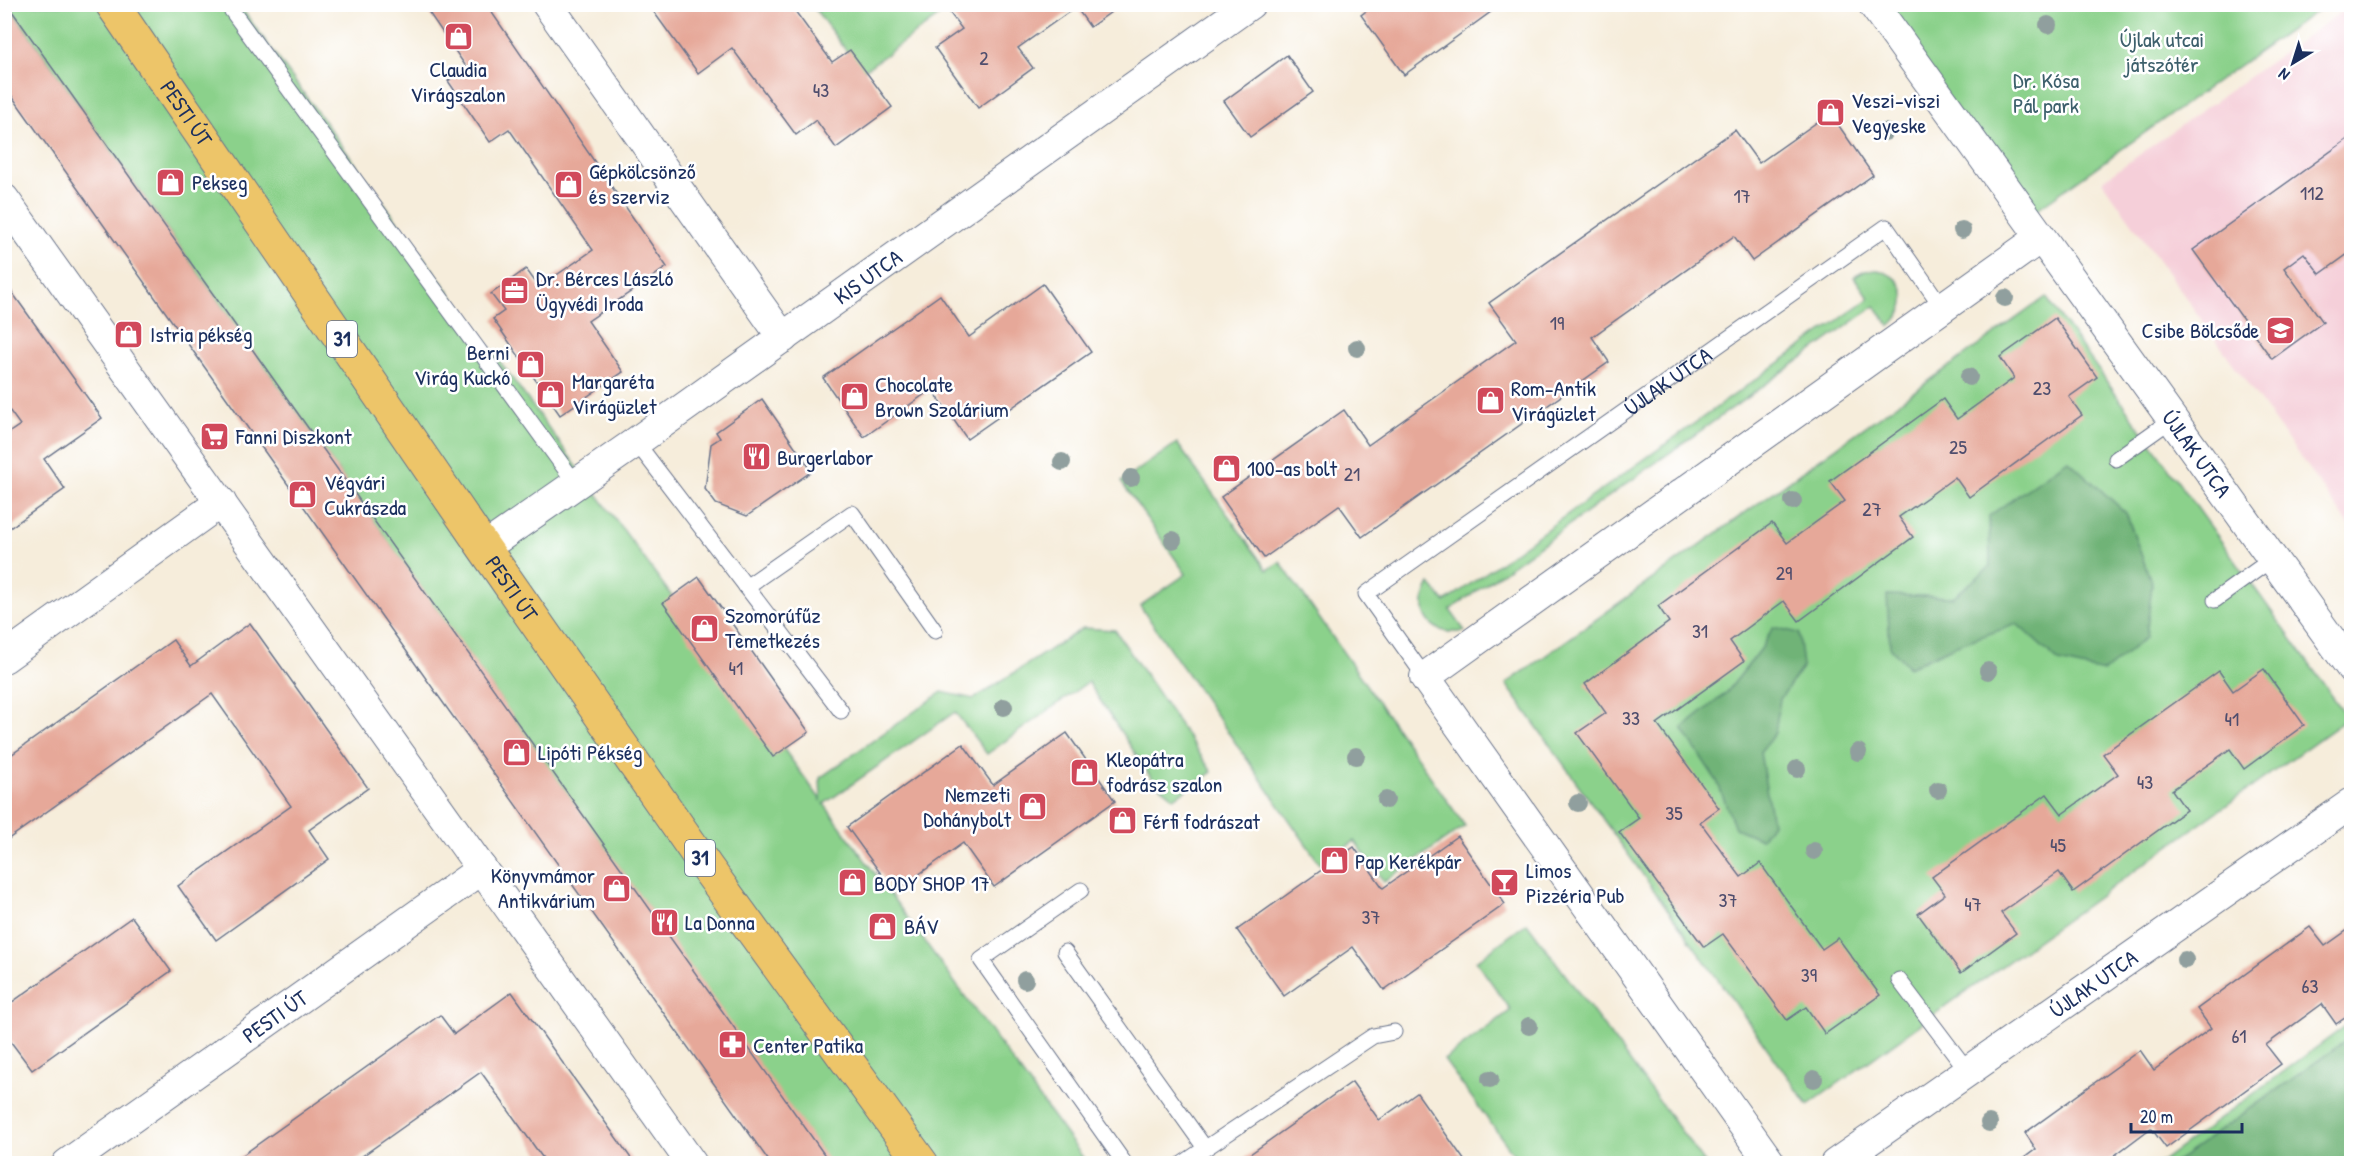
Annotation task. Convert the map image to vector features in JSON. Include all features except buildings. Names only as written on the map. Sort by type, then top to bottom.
[{"type":"main road","name":"PESTI ÚT","points":[[112,4],[484,548],[707,868],[922,1164]]},
{"type":"street","points":[[547,4],[783,338]]},
{"type":"street","name":"KIS UTCA","points":[[484,548],[783,338],[1250,4]]},
{"type":"street","name":"ÚJLAK UTCA","points":[[1873,4],[2352,669]]},
{"type":"street","points":[[4,199],[692,1164]]},
{"type":"street","points":[[1425,677],[2040,238]]},
{"type":"street","points":[[4,658],[221,502]]},
{"type":"street","name":"ÚJLAK UTCA","points":[[1425,677],[1771,1164]]},
{"type":"street","name":"ÚJLAK UTCA","points":[[1835,1164],[2352,803]]},
{"type":"street","name":"PESTI ÚT","points":[[67,1164],[482,869]]},
{"type":"lane","points":[[227,4],[576,484]]},
{"type":"lane","name":"ÚJLAK UTCA","points":[[1425,677],[1366,594],[1886,227],[1942,307]]},
{"type":"lane","points":[[2116,459],[2171,420]]},
{"type":"lane","points":[[636,442],[841,711]]},
{"type":"lane","points":[[746,587],[852,513],[935,631]]},
{"type":"lane","points":[[2214,600],[2272,559]]},
{"type":"lane","points":[[1081,890],[981,960],[1125,1164]]},
{"type":"lane","points":[[1065,952],[1204,1148]]},
{"type":"lane","points":[[1899,980],[1967,1070]]},
{"type":"lane","points":[[1182,1164],[1373,1036],[1394,1032]]},
{"type":"shaded area","name":"Csibe Bölcsőde","points":[[2351,5],[2351,528],[2102,181]]},
{"type":"green space","points":[[8,5],[239,5],[821,800],[820,778],[942,692],[974,699],[1083,628],[1115,630],[1212,772],[1174,798],[1154,782],[1088,682],[987,754],[955,712],[824,804],[1087,1163],[829,1163]]},
{"type":"green space","points":[[812,5],[954,5],[862,72]]},
{"type":"green space","name":"Dr. Kósa Pál park","points":[[1873,5],[2325,5],[2026,217]]},
{"type":"green space","points":[[1878,270],[1896,279],[1904,293],[1902,309],[1890,326],[1875,306],[1450,610],[1465,631],[1443,631],[1429,621],[1424,605],[1430,584],[1445,602],[1868,299],[1854,277],[1865,271]]},
{"type":"green space","points":[[2046,297],[2348,718],[1808,1105],[1506,684]]},
{"type":"green space","points":[[1177,443],[1267,570],[1280,562],[1465,826],[1384,882],[1355,841],[1320,864],[1140,606],[1186,574],[1121,482]]},
{"type":"green space","points":[[2068,460],[2126,513],[2152,584],[2146,637],[2104,672],[2059,662],[2017,624],[1954,646],[1909,667],[1890,647],[1887,595],[1953,597],[1990,567],[1989,516]]},
{"type":"green space","points":[[1773,627],[1799,633],[1803,667],[1780,699],[1775,733],[1760,752],[1772,823],[1761,839],[1735,828],[1717,781],[1682,729],[1727,692],[1761,649]]},
{"type":"green space","points":[[1527,923],[1705,1163],[1520,1163],[1444,1060],[1511,1010],[1476,961]]},
{"type":"green space","points":[[2351,1022],[2351,1101],[2265,1163],[2158,1164]]},
{"type":"green space","points":[[2351,1037],[2351,1163],[2174,1163]]},
{"type":"place","name":"Claudia Virágszalon","points":[[458,37]]},
{"type":"place","name":"Veszi-viszi Vegyeske","points":[[1830,113]]},
{"type":"place","name":"Pekseg","points":[[171,182]]},
{"type":"place","name":"Gépkölcsönző és szerviz","points":[[568,184]]},
{"type":"place","name":"Dr. Bérces László Ügyvédi Iroda","points":[[515,291]]},
{"type":"place","name":"Csibe Bölcsőde","points":[[2280,330]]},
{"type":"place","name":"Istria pékség","points":[[129,334]]},
{"type":"place","name":"Berni Virág Kuckó","points":[[531,365]]},
{"type":"place","name":"Margaréta Virágüzlet","points":[[551,394]]},
{"type":"place","name":"Chocolate Brown Szolárium","points":[[854,397]]},
{"type":"place","name":"Rom-Antik Virágüzlet","points":[[1490,401]]},
{"type":"place","name":"Fanni Diszkont","points":[[215,436]]},
{"type":"place","name":"Burgerlabor","points":[[756,457]]},
{"type":"place","name":"100-as bolt","points":[[1226,468]]},
{"type":"place","name":"Végvári Cukrászda","points":[[303,495]]},
{"type":"place","name":"Szomorúfűz Temetkezés","points":[[704,628]]},
{"type":"place","name":"Lipóti Pékség","points":[[517,752]]},
{"type":"place","name":"Kleopátra fodrász szalon","points":[[1085,772]]},
{"type":"place","name":"Nemzeti Dohánybolt","points":[[1032,807]]},
{"type":"place","name":"Férfi fodrászat","points":[[1123,821]]},
{"type":"place","name":"Pap Kerékpár","points":[[1334,861]]},
{"type":"place","name":"BODY SHOP 17","points":[[853,883]]},
{"type":"place","name":"Limos Pizzéria Pub","points":[[1505,883]]},
{"type":"place","name":"Könyvmámor Antikvárium","points":[[616,888]]},
{"type":"place","name":"La Donna","points":[[664,922]]},
{"type":"place","name":"BÁV","points":[[883,926]]},
{"type":"place","name":"Center Patika","points":[[732,1045]]},
{"type":"park label","name":"Újlak utcai játszótér","points":[[2162,52]]}]
